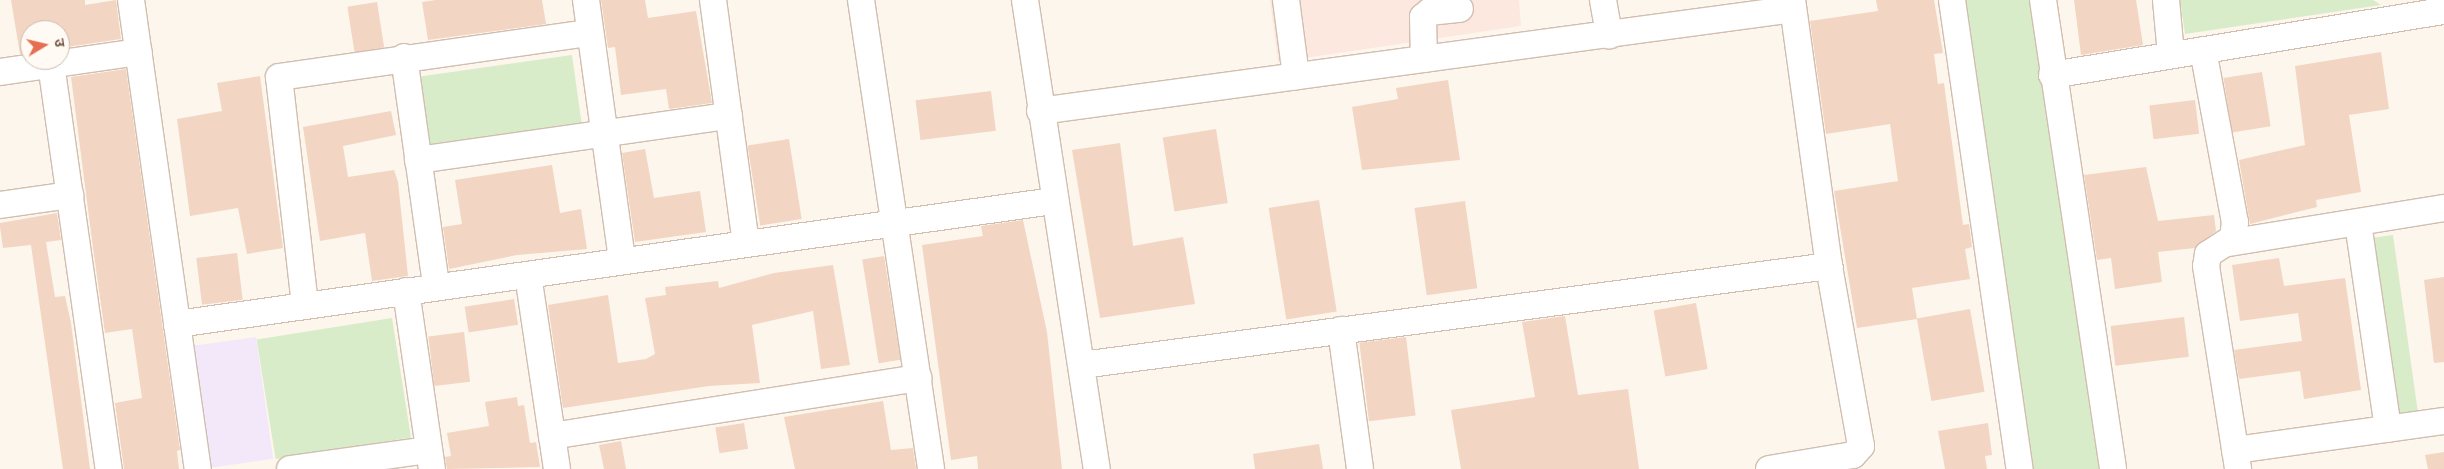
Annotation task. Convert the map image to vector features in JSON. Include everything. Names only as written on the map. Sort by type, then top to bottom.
[{"type":"street","points":[[131,0],[198,469]]},
{"type":"street","points":[[586,0],[622,261]]},
{"type":"street","points":[[713,0],[746,243]]},
{"type":"street","points":[[861,0],[931,469]]},
{"type":"street","points":[[1025,0],[1053,201],[1082,365],[1097,469]]},
{"type":"street","points":[[1286,0],[1296,76]]},
{"type":"street","points":[[1604,0],[1610,36]]},
{"type":"street","points":[[1952,0],[2020,469]]},
{"type":"street","points":[[2043,0],[2052,75],[2113,469]]},
{"type":"street","points":[[2166,0],[2171,55]]},
{"type":"street","points":[[1040,111],[1610,36],[1793,5],[1829,266],[1861,446],[1854,456],[1769,469]]},
{"type":"street","points":[[1424,59],[1423,18],[1429,12],[1460,9]]},
{"type":"street","points":[[2052,75],[2444,11]]},
{"type":"street","points":[[306,305],[279,77],[404,57],[590,33]]},
{"type":"street","points":[[2204,50],[2235,222],[2228,243]]},
{"type":"street","points":[[70,61],[139,52]]},
{"type":"street","points":[[404,57],[436,286]]},
{"type":"street","points":[[0,72],[20,69]]},
{"type":"street","points":[[52,70],[109,469]]},
{"type":"street","points":[[418,160],[729,116]]},
{"type":"street","points":[[0,205],[70,195]]},
{"type":"street","points":[[177,324],[436,286],[528,275],[1053,201]]},
{"type":"street","points":[[2444,208],[2228,243],[2208,254],[2206,266],[2236,460],[2388,429],[2444,421]]},
{"type":"street","points":[[2358,223],[2388,429]]},
{"type":"street","points":[[1082,365],[1829,266]]},
{"type":"street","points":[[528,275],[557,469]]},
{"type":"street","points":[[290,469],[431,460],[406,291]]},
{"type":"street","points":[[1341,330],[1360,469]]},
{"type":"street","points":[[552,436],[918,378]]},
{"type":"shaded area","points":[[1270,0],[1519,0],[1521,26],[1278,62]]},
{"type":"shaded area","points":[[256,337],[273,459],[207,468],[190,346]]},
{"type":"green space","points":[[1958,0],[2055,0],[2100,469],[2030,469]]},
{"type":"green space","points":[[2180,0],[2373,0],[2381,5],[2185,34]]},
{"type":"green space","points":[[572,55],[582,126],[425,148],[415,77]]},
{"type":"green space","points":[[2393,235],[2418,414],[2393,418],[2368,238]]},
{"type":"green space","points":[[392,318],[411,438],[276,459],[257,339]]},
{"type":"building","points":[[11,0],[85,0],[85,5],[116,0],[121,39],[70,47],[70,20],[20,20],[20,54]]},
{"type":"building","points":[[436,0],[542,0],[546,24],[428,40],[422,2]]},
{"type":"building","points":[[601,0],[645,0],[648,18],[696,11],[712,103],[669,109],[666,89],[621,95],[615,47],[608,48]]},
{"type":"building","points":[[1876,0],[1934,0],[1943,53],[1934,54],[1938,84],[1944,83],[1963,225],[1969,224],[1972,247],[1965,249],[1970,279],[1912,288],[1917,319],[1857,328],[1834,191],[1898,181],[1890,124],[1826,134],[1810,21],[1878,11]]},
{"type":"building","points":[[2074,0],[2136,0],[2143,45],[2081,55]]},
{"type":"building","points":[[377,2],[384,47],[355,52],[347,7]]},
{"type":"building","points":[[2381,52],[2389,109],[2349,115],[2361,192],[2316,200],[2317,207],[2250,224],[2239,160],[2305,145],[2295,66]]},
{"type":"building","points":[[126,69],[180,450],[177,451],[179,469],[124,469],[115,403],[142,398],[132,329],[105,333],[93,248],[71,77]]},
{"type":"building","points":[[2262,72],[2271,126],[2232,132],[2223,78]]},
{"type":"building","points":[[260,76],[283,248],[247,254],[238,208],[190,216],[177,119],[222,111],[217,83]]},
{"type":"building","points":[[1448,80],[1460,160],[1362,170],[1352,107],[1398,99],[1396,88]]},
{"type":"building","points":[[991,91],[996,131],[920,140],[916,100]]},
{"type":"building","points":[[2195,100],[2199,134],[2153,139],[2149,106]]},
{"type":"building","points":[[391,111],[396,135],[343,146],[348,177],[394,170],[398,182],[408,276],[372,281],[365,233],[320,241],[303,127]]},
{"type":"building","points":[[1216,129],[1228,203],[1174,212],[1163,137]]},
{"type":"building","points":[[789,139],[802,219],[760,226],[748,146]]},
{"type":"building","points":[[1120,143],[1133,246],[1183,237],[1195,304],[1100,318],[1072,150]]},
{"type":"building","points":[[645,149],[654,198],[700,191],[706,232],[635,242],[622,153]]},
{"type":"building","points":[[552,165],[560,213],[581,209],[587,249],[517,255],[449,269],[443,227],[462,224],[455,180]]},
{"type":"building","points":[[2146,167],[2158,221],[2214,215],[2216,231],[2195,248],[2158,252],[2162,282],[2115,289],[2111,258],[2097,260],[2084,175]]},
{"type":"building","points":[[1319,200],[1337,312],[1286,320],[1269,208]]},
{"type":"building","points":[[1465,201],[1477,288],[1427,295],[1414,208]]},
{"type":"building","points":[[57,213],[61,240],[46,242],[55,297],[65,296],[71,323],[90,469],[63,469],[31,245],[3,248],[0,227],[0,223]]},
{"type":"building","points":[[1023,220],[1047,332],[1062,469],[978,469],[977,456],[951,460],[922,245],[983,236],[981,226]]},
{"type":"building","points":[[237,253],[243,300],[202,305],[196,258]]},
{"type":"building","points":[[884,256],[900,360],[879,363],[862,259]]},
{"type":"building","points":[[2279,258],[2284,286],[2345,278],[2361,390],[2304,399],[2300,371],[2239,379],[2234,350],[2302,341],[2298,313],[2240,321],[2232,265]]},
{"type":"building","points":[[833,265],[850,365],[821,369],[813,311],[752,325],[760,383],[709,386],[563,408],[548,305],[608,295],[618,363],[646,359],[655,354],[645,298],[666,295],[665,287],[718,281],[719,288],[774,273]]},
{"type":"building","points":[[2444,277],[2444,362],[2434,363],[2424,280]]},
{"type":"building","points":[[514,299],[518,325],[469,333],[465,307]]},
{"type":"building","points":[[1696,303],[1708,369],[1665,376],[1654,310]]},
{"type":"building","points":[[1970,309],[1985,392],[1931,401],[1917,318]]},
{"type":"building","points":[[1565,316],[1578,395],[1628,389],[1639,469],[1461,469],[1451,410],[1535,397],[1522,322]]},
{"type":"building","points":[[2184,317],[2189,357],[2115,366],[2111,326]]},
{"type":"building","points":[[464,332],[470,382],[434,386],[428,336]]},
{"type":"building","points":[[1406,337],[1416,415],[1369,421],[1359,343]]},
{"type":"building","points":[[517,397],[518,406],[524,405],[530,443],[536,442],[540,467],[447,469],[445,457],[451,456],[447,433],[489,426],[485,402]]},
{"type":"building","points":[[883,401],[891,450],[913,448],[916,469],[795,469],[784,417]]},
{"type":"building","points":[[744,423],[748,449],[719,453],[715,428]]},
{"type":"building","points":[[1988,423],[1992,455],[1985,456],[1987,469],[1945,469],[1938,431]]},
{"type":"building","points":[[621,441],[626,469],[604,469],[599,445]]},
{"type":"building","points":[[1319,444],[1323,469],[1255,469],[1253,454]]},
{"type":"building","points":[[2444,452],[2444,469],[2428,469],[2425,455]]}]
